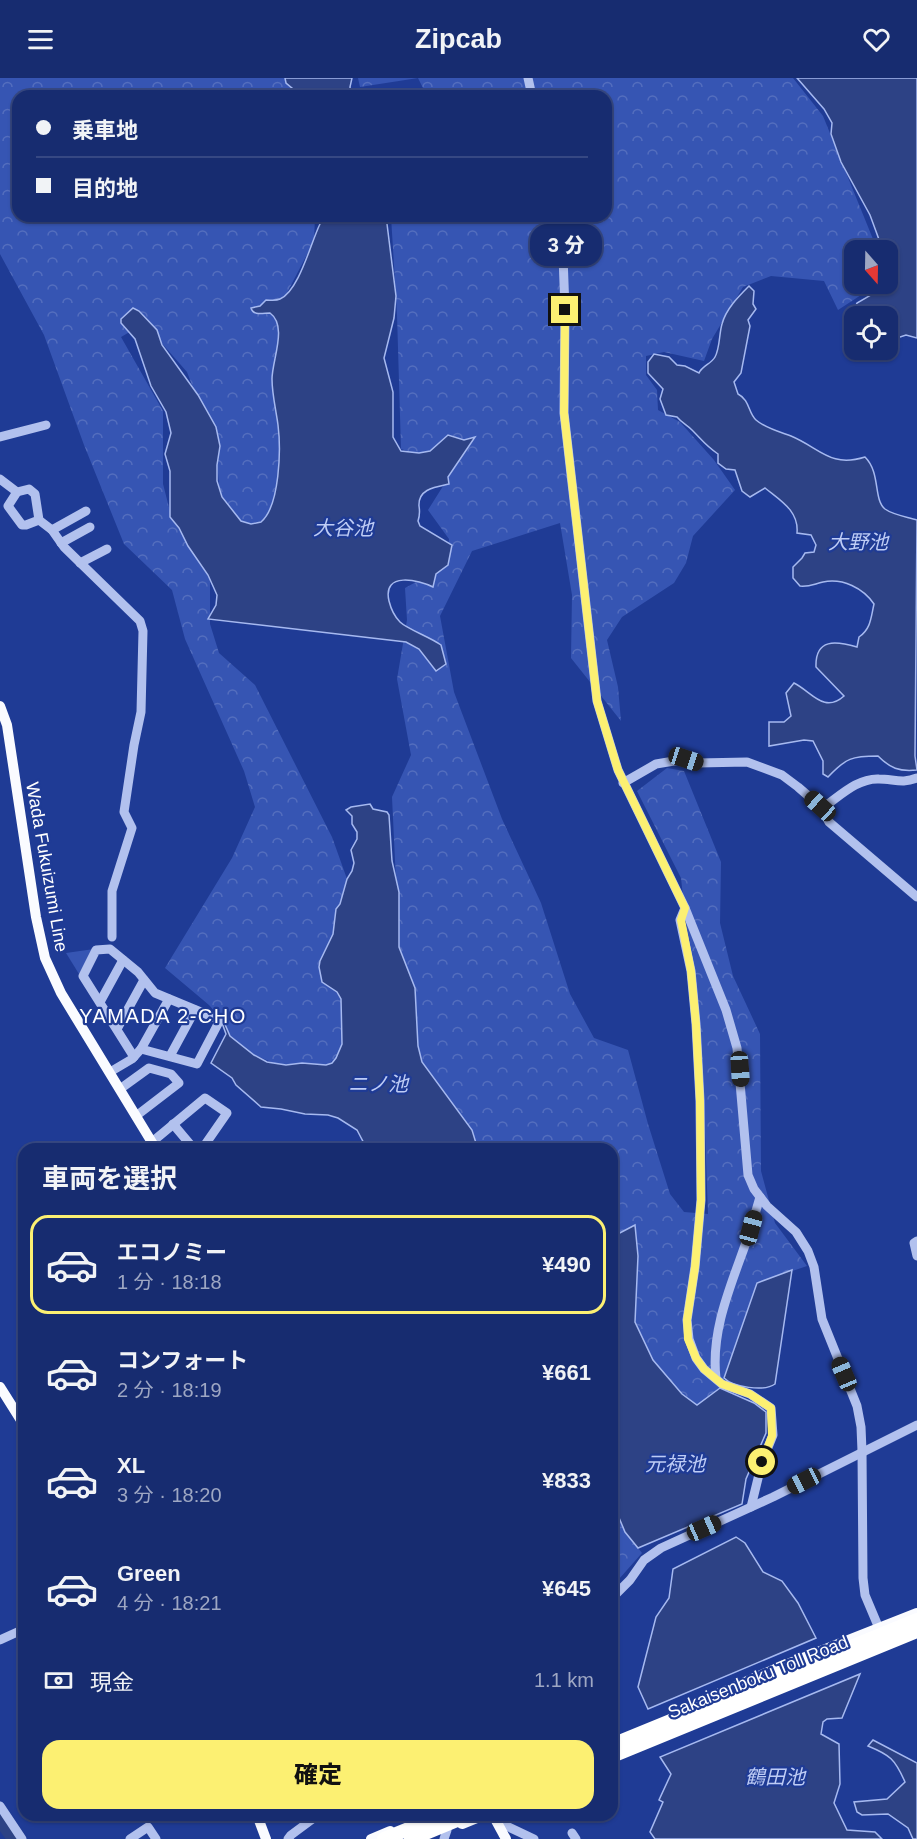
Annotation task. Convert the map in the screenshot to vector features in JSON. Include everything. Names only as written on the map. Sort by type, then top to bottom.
[{"type":"highway","name":"Sakaisenboku Toll Road","points":[[618,1743],[917,1620]]},
{"type":"highway","name":"Sakaisenboku Toll Road","points":[[618,1754],[917,1631]]},
{"type":"highway","points":[[384,1839],[428,1821]]},
{"type":"highway","points":[[411,1839],[454,1821]]},
{"type":"main road","name":"Wada Fukuizumi Line","points":[[0,706],[7,725],[36,918],[45,958],[61,993],[153,1143]]},
{"type":"main road","points":[[0,1387],[18,1416]]},
{"type":"main road","points":[[618,1736],[775,1669],[917,1613]]},
{"type":"main road","points":[[618,1760],[917,1637]]},
{"type":"main road","points":[[259,1821],[266,1839]]},
{"type":"main road","points":[[371,1839],[414,1821]]},
{"type":"main road","points":[[426,1839],[445,1835],[472,1821]]},
{"type":"main road","points":[[496,1821],[506,1839]]},
{"type":"street","points":[[559,222],[565,300],[564,413],[597,701],[623,783],[685,908],[726,1010],[737,1048],[747,1166],[754,1189],[767,1206],[796,1232],[808,1251],[814,1267],[822,1319],[857,1406],[861,1427],[865,1595],[889,1648]]},
{"type":"street","points":[[0,437],[46,425]]},
{"type":"street","points":[[0,479],[17,492]]},
{"type":"street","points":[[39,520],[22,525],[8,506],[17,492],[29,489],[35,494],[39,520],[52,530],[61,543],[140,621],[143,631],[141,712],[124,812],[132,828],[112,891],[112,937]]},
{"type":"street","points":[[52,530],[86,511]]},
{"type":"street","points":[[61,543],[90,527]]},
{"type":"street","points":[[81,563],[107,549]]},
{"type":"street","points":[[623,783],[656,764],[686,759],[698,763],[747,762],[782,775],[820,806],[829,822],[917,897]]},
{"type":"street","points":[[820,806],[825,807],[866,780],[903,782],[917,778]]},
{"type":"street","points":[[685,908],[681,920],[691,971],[700,1101],[700,1221],[687,1320],[688,1339],[696,1358],[704,1369],[722,1384],[750,1394],[771,1408],[772,1436],[762,1462],[751,1507]]},
{"type":"street","points":[[134,1057],[83,976],[96,950],[110,949],[155,993],[220,1020],[197,1064],[141,1049]]},
{"type":"street","points":[[100,1002],[123,960]]},
{"type":"street","points":[[117,1029],[144,980]]},
{"type":"street","points":[[110,1072],[134,1057],[141,1049],[169,999]]},
{"type":"street","points":[[170,1056],[195,1010]]},
{"type":"street","points":[[120,1089],[149,1068],[171,1074],[179,1083],[136,1116]]},
{"type":"street","points":[[156,1143],[173,1124],[206,1098],[227,1113],[206,1143]]},
{"type":"street","points":[[173,1124],[189,1143]]},
{"type":"street","points":[[716,1378],[714,1367],[724,1303],[760,1197]]},
{"type":"street","points":[[917,1241],[914,1243],[917,1256]]},
{"type":"street","points":[[618,1592],[644,1560],[661,1548],[751,1507],[917,1425]]},
{"type":"street","points":[[0,1640],[18,1632]]},
{"type":"street","points":[[0,1806],[22,1839]]},
{"type":"street","points":[[288,1839],[310,1821]]},
{"type":"street","points":[[500,1821],[534,1839]]},
{"type":"street","points":[[130,1839],[148,1827],[156,1839]]},
{"type":"green space","points":[[0,78],[293,78],[293,90],[12,90],[12,222],[315,222],[314,241],[276,314],[286,346],[277,495],[268,520],[242,525],[220,498],[216,448],[187,372],[152,332],[140,326],[121,337],[163,411],[163,484],[172,519],[210,578],[210,624],[219,653],[255,685],[332,837],[347,879],[340,904],[336,909],[333,934],[319,967],[322,982],[337,992],[341,999],[342,1044],[336,1058],[327,1065],[302,1063],[279,1065],[254,1055],[230,1036],[224,1022],[209,1005],[165,968],[232,858],[255,807],[244,771],[185,639],[172,590],[124,544],[84,445],[44,335],[0,254]]},
{"type":"green space","points":[[358,78],[418,78],[360,87]]},
{"type":"green space","points":[[418,78],[793,78],[823,116],[873,240],[844,240],[844,294],[863,294],[838,310],[824,281],[771,276],[743,287],[712,339],[704,361],[664,352],[646,356],[646,375],[657,390],[658,410],[680,422],[714,460],[735,490],[693,536],[686,563],[674,583],[622,617],[607,640],[618,687],[621,721],[571,658],[572,595],[560,523],[472,551],[440,616],[454,692],[502,819],[541,903],[570,994],[594,1038],[628,1050],[670,1194],[684,1212],[708,1214],[703,1078],[681,878],[637,791],[667,768],[684,771],[721,862],[720,923],[733,976],[760,1034],[761,1171],[775,1223],[807,1266],[757,1283],[720,1388],[697,1405],[682,1394],[653,1360],[635,1322],[638,1256],[635,1225],[618,1234],[618,1143],[476,1143],[422,1062],[418,1046],[415,988],[399,947],[399,892],[396,881],[392,797],[411,755],[397,679],[407,620],[405,588],[447,565],[449,539],[428,510],[462,456],[450,442],[421,455],[401,449],[391,222],[612,222],[612,90],[424,90]]},
{"type":"green space","points":[[94,949],[79,974],[66,953]]},
{"type":"green space","points":[[618,1515],[625,1532],[642,1553],[619,1579]]},
{"type":"water","points":[[285,78],[352,78],[350,90],[293,90],[286,83]]},
{"type":"water","points":[[797,78],[917,78],[917,338],[906,335],[898,338],[898,306],[856,306],[872,294],[898,294],[898,240],[879,240],[870,215],[841,162],[831,134],[832,123],[824,109]]},
{"type":"water","name":"大谷池","points":[[318,222],[387,222],[396,296],[394,318],[384,358],[393,392],[393,437],[401,451],[419,453],[430,451],[448,435],[464,440],[475,437],[448,477],[449,484],[424,492],[419,500],[418,521],[420,526],[452,545],[448,565],[436,574],[433,587],[411,580],[403,580],[391,585],[388,591],[392,610],[400,622],[441,645],[446,664],[436,671],[419,649],[406,642],[208,619],[216,605],[217,595],[208,575],[170,517],[170,471],[165,454],[171,433],[166,412],[151,386],[135,339],[121,323],[121,319],[133,308],[139,311],[157,330],[162,345],[198,395],[216,427],[220,446],[217,481],[222,497],[241,521],[251,524],[261,522],[272,503],[278,476],[279,435],[272,379],[279,335],[278,326],[270,313],[256,313],[251,308],[260,306],[266,300],[280,299],[287,294],[299,276],[320,224]]},
{"type":"water","name":"大野池","points":[[749,286],[754,291],[753,304],[756,309],[748,320],[750,326],[741,373],[734,382],[738,394],[745,400],[753,417],[773,430],[791,436],[834,458],[853,460],[865,457],[873,470],[881,505],[888,511],[917,520],[915,756],[917,770],[895,768],[878,756],[862,757],[850,759],[828,777],[823,774],[823,761],[813,741],[804,740],[769,746],[769,722],[784,722],[791,716],[786,693],[794,683],[824,702],[837,701],[844,696],[816,667],[819,651],[823,646],[835,643],[857,647],[859,637],[870,622],[874,604],[858,589],[838,581],[800,586],[793,578],[793,567],[805,553],[814,552],[816,545],[811,535],[797,533],[795,519],[788,507],[765,488],[750,497],[742,491],[735,470],[726,469],[718,463],[718,454],[677,417],[666,415],[660,399],[663,389],[648,373],[648,362],[654,354],[669,357],[677,365],[699,373],[715,357],[726,313]]},
{"type":"water","name":"ニノ池","points":[[370,804],[373,809],[387,812],[389,815],[392,861],[399,892],[399,947],[415,988],[418,1046],[422,1062],[472,1130],[476,1143],[364,1143],[357,1130],[338,1118],[261,1107],[236,1085],[232,1078],[211,1063],[226,1034],[222,1023],[224,1022],[230,1036],[267,1062],[286,1065],[302,1063],[326,1065],[332,1063],[336,1058],[342,1044],[341,999],[337,992],[322,982],[319,967],[333,934],[336,909],[340,904],[354,863],[351,850],[357,839],[357,832],[352,824],[352,816],[346,810]]},
{"type":"water","name":"元禄池","points":[[635,1225],[638,1256],[635,1322],[653,1360],[682,1394],[697,1405],[720,1388],[754,1403],[766,1412],[766,1433],[746,1479],[742,1504],[638,1548],[625,1532],[618,1515],[618,1234]]},
{"type":"water","points":[[792,1270],[775,1384],[756,1388],[728,1381],[724,1378],[757,1283]]},
{"type":"water","points":[[736,1537],[745,1543],[763,1572],[782,1581],[798,1603],[816,1638],[648,1709],[638,1687],[656,1617],[669,1598],[673,1569]]},
{"type":"water","name":"鶴田池","points":[[860,1674],[842,1718],[827,1719],[823,1722],[821,1734],[839,1744],[840,1784],[834,1803],[847,1830],[875,1832],[882,1839],[655,1839],[650,1832],[663,1802],[659,1800],[671,1774],[660,1757]]},
{"type":"water","points":[[873,1740],[917,1763],[917,1839],[913,1839],[908,1828],[888,1814],[862,1815],[857,1812],[854,1802],[887,1799],[905,1782],[891,1759],[868,1746]]},
{"type":"waterway","points":[[0,1821],[13,1839]]},
{"type":"district","name":"YAMADA 2-CHO","points":[[163,1016]]},
{"type":"route","points":[[565,310],[564,413],[597,701],[623,783],[685,908],[681,920],[691,971],[700,1078],[701,1200],[695,1267],[687,1320],[688,1339],[696,1358],[704,1369],[722,1384],[750,1394],[771,1408],[772,1436],[762,1462]]}]
